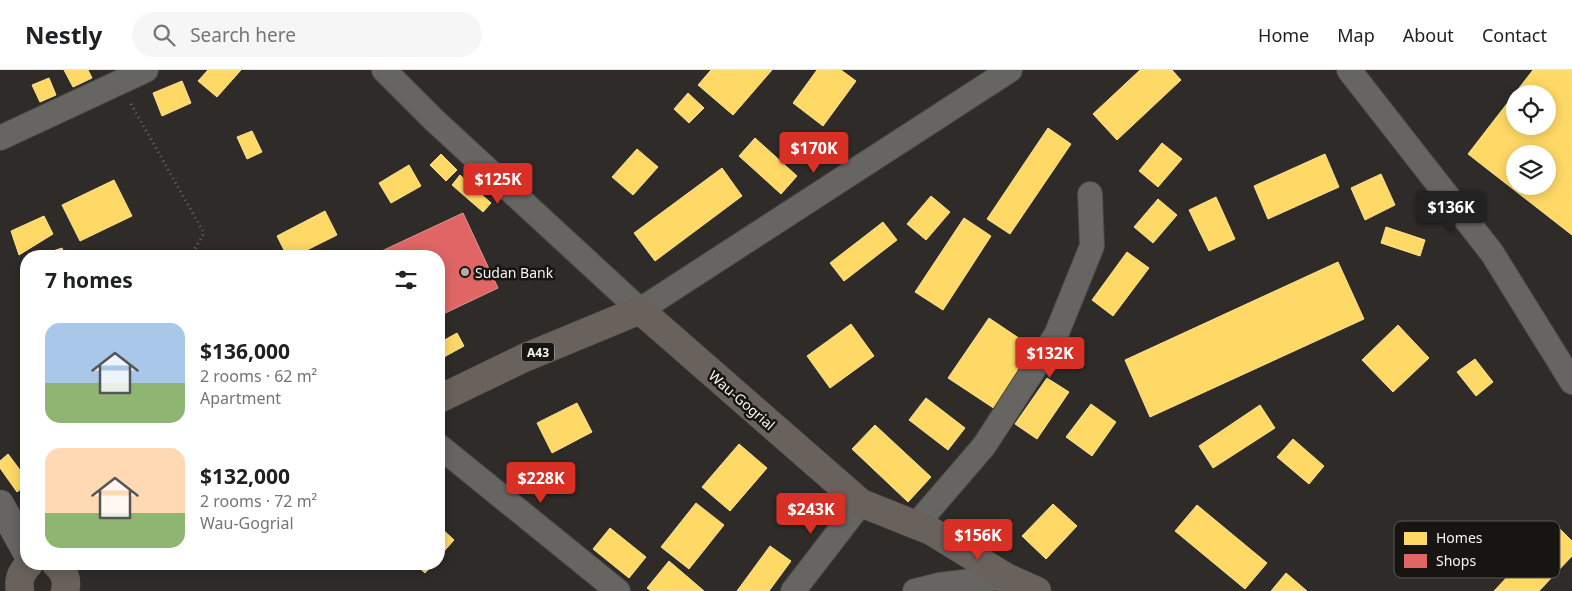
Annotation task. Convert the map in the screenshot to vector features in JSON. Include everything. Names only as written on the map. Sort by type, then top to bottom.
[{"type":"main road","name":"A43","points":[[445,396],[524,358],[640,310]]},
{"type":"main road","name":"Wau-Gogrial","points":[[640,310],[861,504],[931,531],[1007,584],[1037,591]]},
{"type":"main road","points":[[20,591],[19,581],[24,570]]},
{"type":"street","points":[[0,138],[114,76],[146,70]]},
{"type":"street","points":[[384,70],[434,120],[640,310],[1010,70]]},
{"type":"street","points":[[1349,70],[1492,253],[1572,382]]},
{"type":"street","points":[[916,525],[984,446],[1056,335],[1092,246],[1090,194]]},
{"type":"street","points":[[445,451],[618,591]]},
{"type":"street","points":[[0,504],[20,539]]},
{"type":"street","points":[[793,591],[861,504]]},
{"type":"street","points":[[915,591],[939,585],[1007,584]]},
{"type":"path","points":[[114,76],[204,233],[194,250]]},
{"type":"building: Homes","points":[[64,70],[88,70],[92,78],[73,87]]},
{"type":"building: Homes","points":[[208,70],[241,70],[217,97],[198,81]]},
{"type":"building: Homes","points":[[711,70],[772,70],[733,115],[698,85]]},
{"type":"building: Homes","points":[[817,70],[841,70],[856,81],[823,126],[793,103]]},
{"type":"building: Homes","points":[[1140,70],[1172,70],[1181,80],[1117,140],[1093,114]]},
{"type":"building: Homes","points":[[1533,70],[1572,70],[1572,235],[1521,195],[1556,195],[1556,145],[1506,145],[1506,184],[1468,154],[1506,105],[1506,135],[1556,135],[1556,85],[1521,85]]},
{"type":"building: Homes","points":[[49,78],[56,95],[40,102],[32,85]]},
{"type":"building: Homes","points":[[182,81],[191,103],[162,116],[153,93]]},
{"type":"building: Homes","points":[[688,93],[704,108],[689,123],[674,109]]},
{"type":"building: Homes","points":[[1048,128],[1071,144],[1010,234],[987,219]]},
{"type":"building: Homes","points":[[252,131],[262,152],[247,159],[237,137]]},
{"type":"building: Homes","points":[[755,138],[797,176],[781,194],[739,156]]},
{"type":"building: Homes","points":[[1162,143],[1182,159],[1158,187],[1139,171]]},
{"type":"building: Homes","points":[[637,149],[658,167],[633,195],[612,177]]},
{"type":"building: Homes","points":[[441,154],[457,170],[446,181],[430,165]]},
{"type":"building: Homes","points":[[1325,154],[1339,187],[1268,219],[1254,186]]},
{"type":"building: Homes","points":[[409,165],[421,186],[391,203],[379,183]]},
{"type":"building: Homes","points":[[722,168],[742,196],[655,261],[634,233]]},
{"type":"building: Homes","points":[[1381,174],[1395,205],[1365,220],[1351,188]]},
{"type":"building: Homes","points":[[460,175],[491,203],[483,212],[452,185]]},
{"type":"building: Homes","points":[[114,180],[132,216],[80,241],[62,205]]},
{"type":"building: Homes","points":[[931,196],[950,212],[926,240],[907,224]]},
{"type":"building: Homes","points":[[1216,197],[1235,239],[1209,251],[1189,210]]},
{"type":"building: Homes","points":[[1158,199],[1177,215],[1153,243],[1134,227]]},
{"type":"building: Homes","points":[[325,211],[337,235],[307,250],[284,250],[277,236]]},
{"type":"building: Homes","points":[[44,216],[53,234],[27,250],[20,250],[19,255],[11,231]]},
{"type":"building: Homes","points":[[964,218],[991,236],[943,310],[915,292]]},
{"type":"building: Homes","points":[[883,222],[897,240],[844,281],[830,263]]},
{"type":"building: Homes","points":[[1386,227],[1425,240],[1420,256],[1381,243]]},
{"type":"building: Homes","points":[[1127,252],[1149,268],[1113,316],[1092,300]]},
{"type":"building: Homes","points":[[1338,262],[1364,319],[1150,417],[1125,360]]},
{"type":"building: Homes","points":[[989,318],[1035,349],[995,409],[948,378]]},
{"type":"building: Homes","points":[[851,324],[874,356],[830,388],[807,356]]},
{"type":"building: Homes","points":[[1398,325],[1429,358],[1393,392],[1362,360]]},
{"type":"building: Homes","points":[[457,333],[464,346],[445,356],[445,340]]},
{"type":"building: Homes","points":[[1475,359],[1493,382],[1476,396],[1457,372]]},
{"type":"building: Homes","points":[[1047,378],[1069,392],[1037,439],[1015,424]]},
{"type":"building: Homes","points":[[926,398],[965,428],[948,450],[909,420]]},
{"type":"building: Homes","points":[[577,403],[592,432],[552,453],[537,423]]},
{"type":"building: Homes","points":[[1091,404],[1116,422],[1092,456],[1066,437]]},
{"type":"building: Homes","points":[[1260,405],[1275,428],[1213,468],[1199,446]]},
{"type":"building: Homes","points":[[875,425],[931,477],[908,502],[852,449]]},
{"type":"building: Homes","points":[[1293,439],[1324,466],[1309,484],[1277,457]]},
{"type":"building: Homes","points":[[739,444],[767,468],[730,511],[702,487]]},
{"type":"building: Homes","points":[[8,454],[20,470],[20,490],[17,492],[0,468],[0,461]]},
{"type":"building: Homes","points":[[696,503],[724,525],[689,569],[661,547]]},
{"type":"building: Homes","points":[[1053,504],[1077,526],[1046,559],[1022,536]]},
{"type":"building: Homes","points":[[1197,505],[1267,563],[1245,589],[1175,531]]},
{"type":"building: Homes","points":[[610,528],[646,557],[629,578],[593,549]]},
{"type":"building: Homes","points":[[1560,529],[1572,541],[1572,556],[1560,569]]},
{"type":"building: Homes","points":[[445,532],[454,540],[445,550]]},
{"type":"building: Homes","points":[[770,546],[791,561],[769,591],[737,591]]},
{"type":"building: Homes","points":[[669,561],[704,591],[651,591],[647,588]]},
{"type":"building: Homes","points":[[1286,573],[1307,591],[1271,591]]},
{"type":"building: Homes","points":[[1506,578],[1551,578],[1539,591],[1494,591]]},
{"type":"building: Shops","name":"Sudan Bank","points":[[463,213],[498,288],[445,313],[445,250],[384,250]]},
{"type":"place","name":"Sudan Bank","points":[[465,272]]}]
